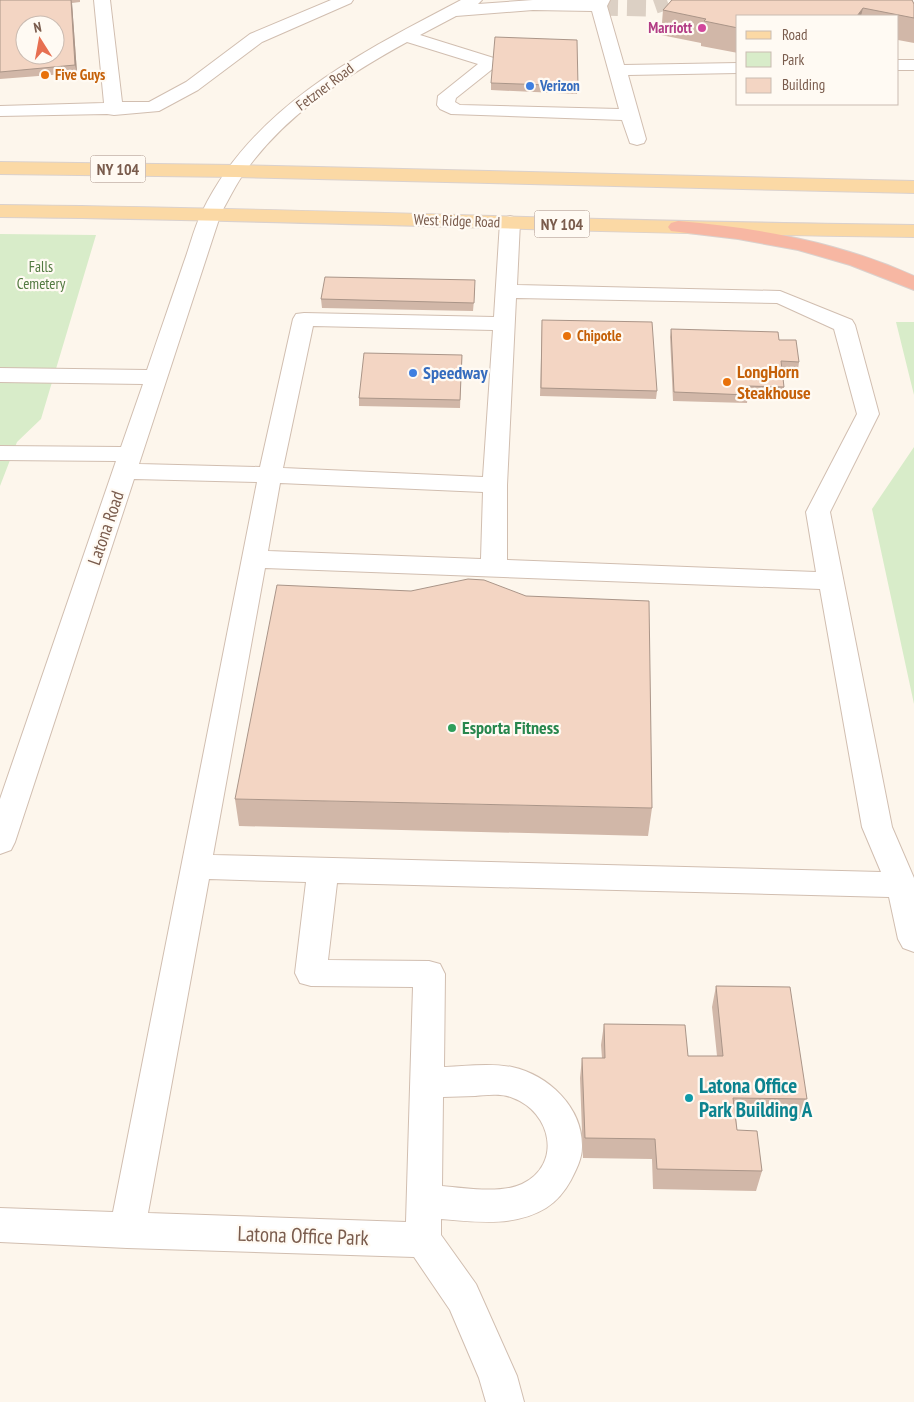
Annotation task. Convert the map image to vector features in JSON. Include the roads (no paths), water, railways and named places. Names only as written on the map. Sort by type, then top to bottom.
[{"type":"highway","points":[[678,227],[747,234],[807,246],[857,260],[914,284]]},
{"type":"main road","name":"NY 104","points":[[0,168],[235,171],[699,184],[914,187]]},
{"type":"main road","name":"West Ridge Road","points":[[0,211],[211,213],[678,227],[914,231]]},
{"type":"street","points":[[102,0],[114,110]]},
{"type":"street","points":[[0,111],[114,110],[153,107],[192,86],[256,38],[345,0]]},
{"type":"street","name":"Fetzner Road","points":[[211,213],[235,171],[264,138],[307,98],[344,71],[474,0]]},
{"type":"street","points":[[454,11],[533,5],[600,3],[637,139]]},
{"type":"street","points":[[405,36],[491,63],[446,96],[446,104],[457,110],[631,115]]},
{"type":"street","points":[[899,65],[914,65]]},
{"type":"street","points":[[618,70],[736,68]]},
{"type":"street","name":"Latona Road","points":[[3,824],[157,377],[211,213]]},
{"type":"street","points":[[494,568],[495,485],[510,222]]},
{"type":"street","points":[[506,291],[780,297],[844,325],[868,414],[818,512],[877,827],[902,885],[914,939]]},
{"type":"street","points":[[127,1230],[270,475],[304,319],[504,324]]},
{"type":"street","points":[[0,375],[157,377]]},
{"type":"street","points":[[0,453],[270,475],[495,485]]},
{"type":"street","points":[[255,559],[830,581]]},
{"type":"street","points":[[196,867],[902,885]]},
{"type":"street","points":[[323,870],[312,973],[429,974],[423,1240],[463,1297],[498,1376],[505,1402]]},
{"type":"street","points":[[424,1201],[505,1205],[528,1199],[547,1187],[560,1169],[565,1149],[563,1128],[554,1109],[538,1094],[518,1084],[496,1081],[426,1083]]},
{"type":"street","name":"Latona Office Park","points":[[0,1225],[423,1240]]},
{"type":"tunnel","points":[[599,6],[647,7],[667,0]]},
{"type":"place","name":"Marriott","points":[[702,28]]},
{"type":"place","name":"Five Guys","points":[[45,75]]},
{"type":"place","name":"Verizon","points":[[530,86]]},
{"type":"place","name":"Chipotle","points":[[567,336]]},
{"type":"place","name":"Speedway","points":[[413,373]]},
{"type":"place","name":"LongHorn Steakhouse","points":[[727,382]]},
{"type":"place","name":"Esporta Fitness","points":[[452,728]]},
{"type":"place","name":"Latona Office Park Building A","points":[[689,1098]]},
{"type":"park label","name":"Falls Cemetery","points":[[41,276]]}]
